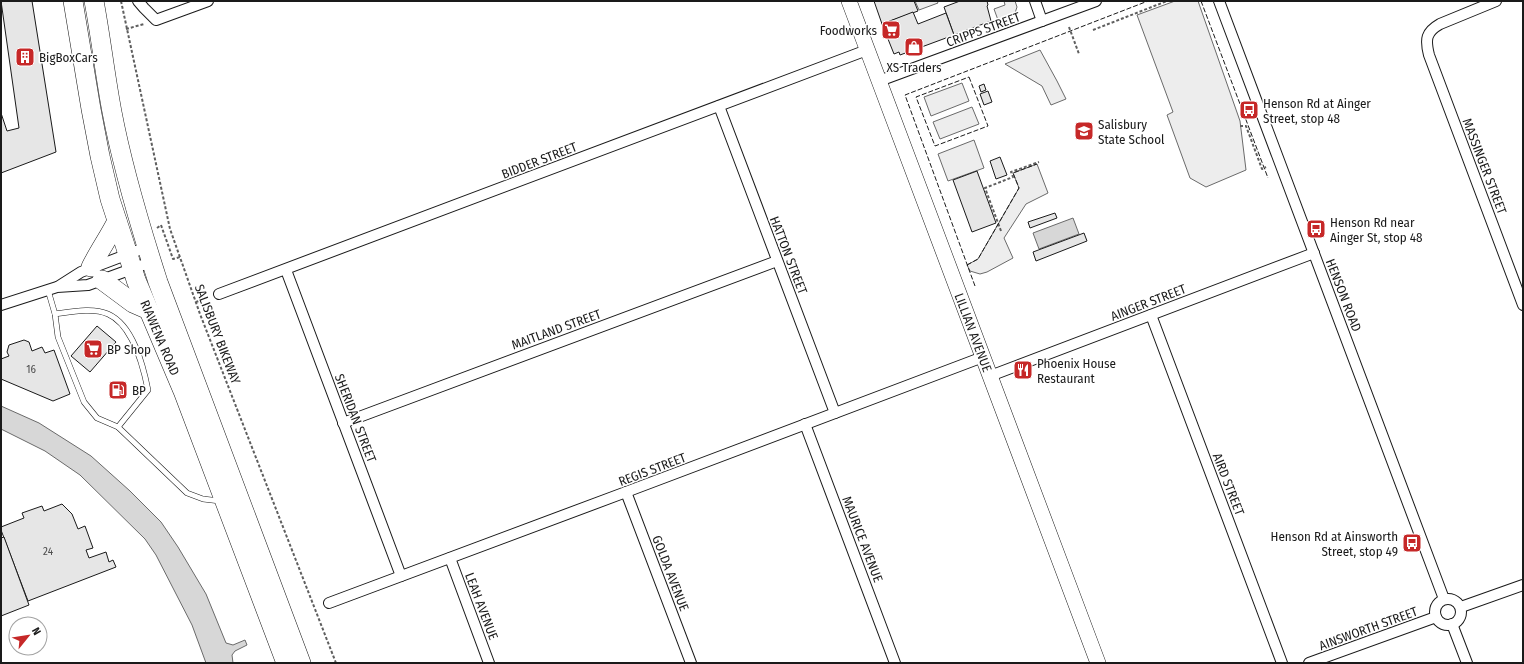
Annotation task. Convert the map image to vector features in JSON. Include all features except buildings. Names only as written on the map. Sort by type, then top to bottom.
[{"type":"highway","name":"RIAWENA ROAD","points":[[74,1],[94,125],[110,199],[117,221],[130,261],[183,391],[286,663]]},
{"type":"highway","name":"RIAWENA ROAD","points":[[94,1],[117,133],[127,179],[149,255],[301,663]]},
{"type":"highway","points":[[117,221],[108,238],[98,252],[97,273],[133,303],[149,310]]},
{"type":"street","points":[[138,1],[156,20],[208,1]]},
{"type":"street","name":"LILLIAN AVENUE","points":[[849,1],[1098,663]]},
{"type":"street","points":[[1035,1],[1042,21]]},
{"type":"street","name":"CRIPPS STREET","points":[[879,81],[1096,1]]},
{"type":"street","name":"HENSON ROAD","points":[[1219,1],[1444,599]]},
{"type":"street","name":"MASSINGER STREET","points":[[1496,1],[1432,28],[1427,36],[1427,44],[1429,55],[1523,305]]},
{"type":"street","name":"BIDDER STREET","points":[[219,294],[867,50]]},
{"type":"street","name":"HATTON STREET","points":[[719,106],[835,413]]},
{"type":"street","name":"AINGER STREET","points":[[990,376],[1314,252]]},
{"type":"street","points":[[1,305],[52,288],[81,272],[97,273],[149,255]]},
{"type":"street","points":[[52,288],[88,285],[97,273],[149,255]]},
{"type":"street","name":"MAITLAND STREET","points":[[343,423],[777,260]]},
{"type":"street","name":"SHERIDAN STREET","points":[[286,270],[400,576]]},
{"type":"street","name":"AIRD STREET","points":[[1151,315],[1282,663]]},
{"type":"street","name":"REGIS STREET","points":[[329,603],[983,357]]},
{"type":"street","name":"MAURICE AVENUE","points":[[805,424],[896,663]]},
{"type":"street","name":"GOLDA AVENUE","points":[[626,492],[691,663]]},
{"type":"street","name":"LEAH AVENUE","points":[[450,558],[489,663]]},
{"type":"street","points":[[1461,607],[1523,585]]},
{"type":"street","points":[[1444,599],[1452,599],[1461,607],[1461,616],[1452,624],[1444,624],[1438,620],[1436,616],[1435,612],[1437,604],[1444,599]]},
{"type":"street","name":"AINSWORTH STREET","points":[[1309,663],[1436,616]]},
{"type":"street","points":[[1452,624],[1467,663]]},
{"type":"lane","points":[[52,288],[58,337],[84,402],[97,418],[118,428],[187,493],[203,499],[225,502]]},
{"type":"lane","points":[[55,314],[87,310],[107,313],[124,325],[143,365],[148,390],[118,428]]},
{"type":"path","name":"SALISBURY BIKEWAY","points":[[121,1],[159,184],[170,229],[196,302],[336,663]]},
{"type":"path","points":[[1093,30],[1167,1]]},
{"type":"path","points":[[126,29],[156,20]]},
{"type":"path","points":[[1069,26],[1079,54]]},
{"type":"path","points":[[1240,126],[1246,126],[1262,169],[1266,167]]},
{"type":"path","points":[[1001,231],[985,188],[1013,177],[1011,172],[1039,162]]},
{"type":"path","points":[[156,231],[157,227],[161,225],[173,259],[180,257]]},
{"type":"path","points":[[196,302],[219,294]]},
{"type":"shaded area","points":[[915,1],[937,1],[938,3],[919,10]]},
{"type":"shaded area","points":[[1004,1],[1015,1],[1017,7],[1015,13],[998,20],[994,9],[1005,5]]},
{"type":"shaded area","points":[[1175,1],[1198,1],[1240,121],[1246,170],[1206,187],[1190,178],[1167,115],[1173,112],[1137,15]]},
{"type":"shaded area","points":[[1040,50],[1066,99],[1051,105],[1042,86],[1005,64]]},
{"type":"shaded area","points":[[962,83],[969,101],[931,116],[924,97]]},
{"type":"shaded area","points":[[972,107],[979,124],[940,139],[933,122]]},
{"type":"shaded area","points":[[974,140],[984,168],[948,181],[938,154]]},
{"type":"shaded area","points":[[1037,164],[1048,193],[1026,204],[1004,238],[1013,258],[987,272],[980,274],[970,271],[967,265],[978,259],[1019,188],[1013,173]]},
{"type":"shaded area","points":[[1073,218],[1079,234],[1039,249],[1033,233]]},
{"type":"shaded area","points":[[1,406],[39,423],[91,456],[130,491],[161,522],[206,594],[226,643],[233,645],[245,640],[247,645],[235,651],[232,655],[233,663],[206,663],[192,625],[156,555],[145,539],[80,475],[45,451],[1,429]]},
{"type":"fence","points":[[975,286],[905,95],[1148,1]]},
{"type":"fence","points":[[1201,1],[1268,178]]},
{"type":"fence","points":[[969,77],[988,126],[935,146],[916,97],[969,77]]},
{"type":"fence","points":[[967,265],[978,259],[1019,188],[1013,173],[1037,164]]},
{"type":"place","name":"Foodworks","points":[[891,30]]},
{"type":"place","name":"XS Traders","points":[[914,47]]},
{"type":"place","name":"BigBoxCars","points":[[25,57]]},
{"type":"place","name":"Henson Rd at Ainger Street, stop 48","points":[[1249,110]]},
{"type":"place","name":"Salisbury State School","points":[[1084,131]]},
{"type":"place","name":"Henson Rd near Ainger St, stop 48","points":[[1316,229]]},
{"type":"place","name":"BP Shop","points":[[93,349]]},
{"type":"place","name":"Phoenix House Restaurant","points":[[1023,370]]},
{"type":"place","name":"BP","points":[[118,390]]},
{"type":"place","name":"Henson Rd at Ainsworth Street, stop 49","points":[[1412,543]]}]
